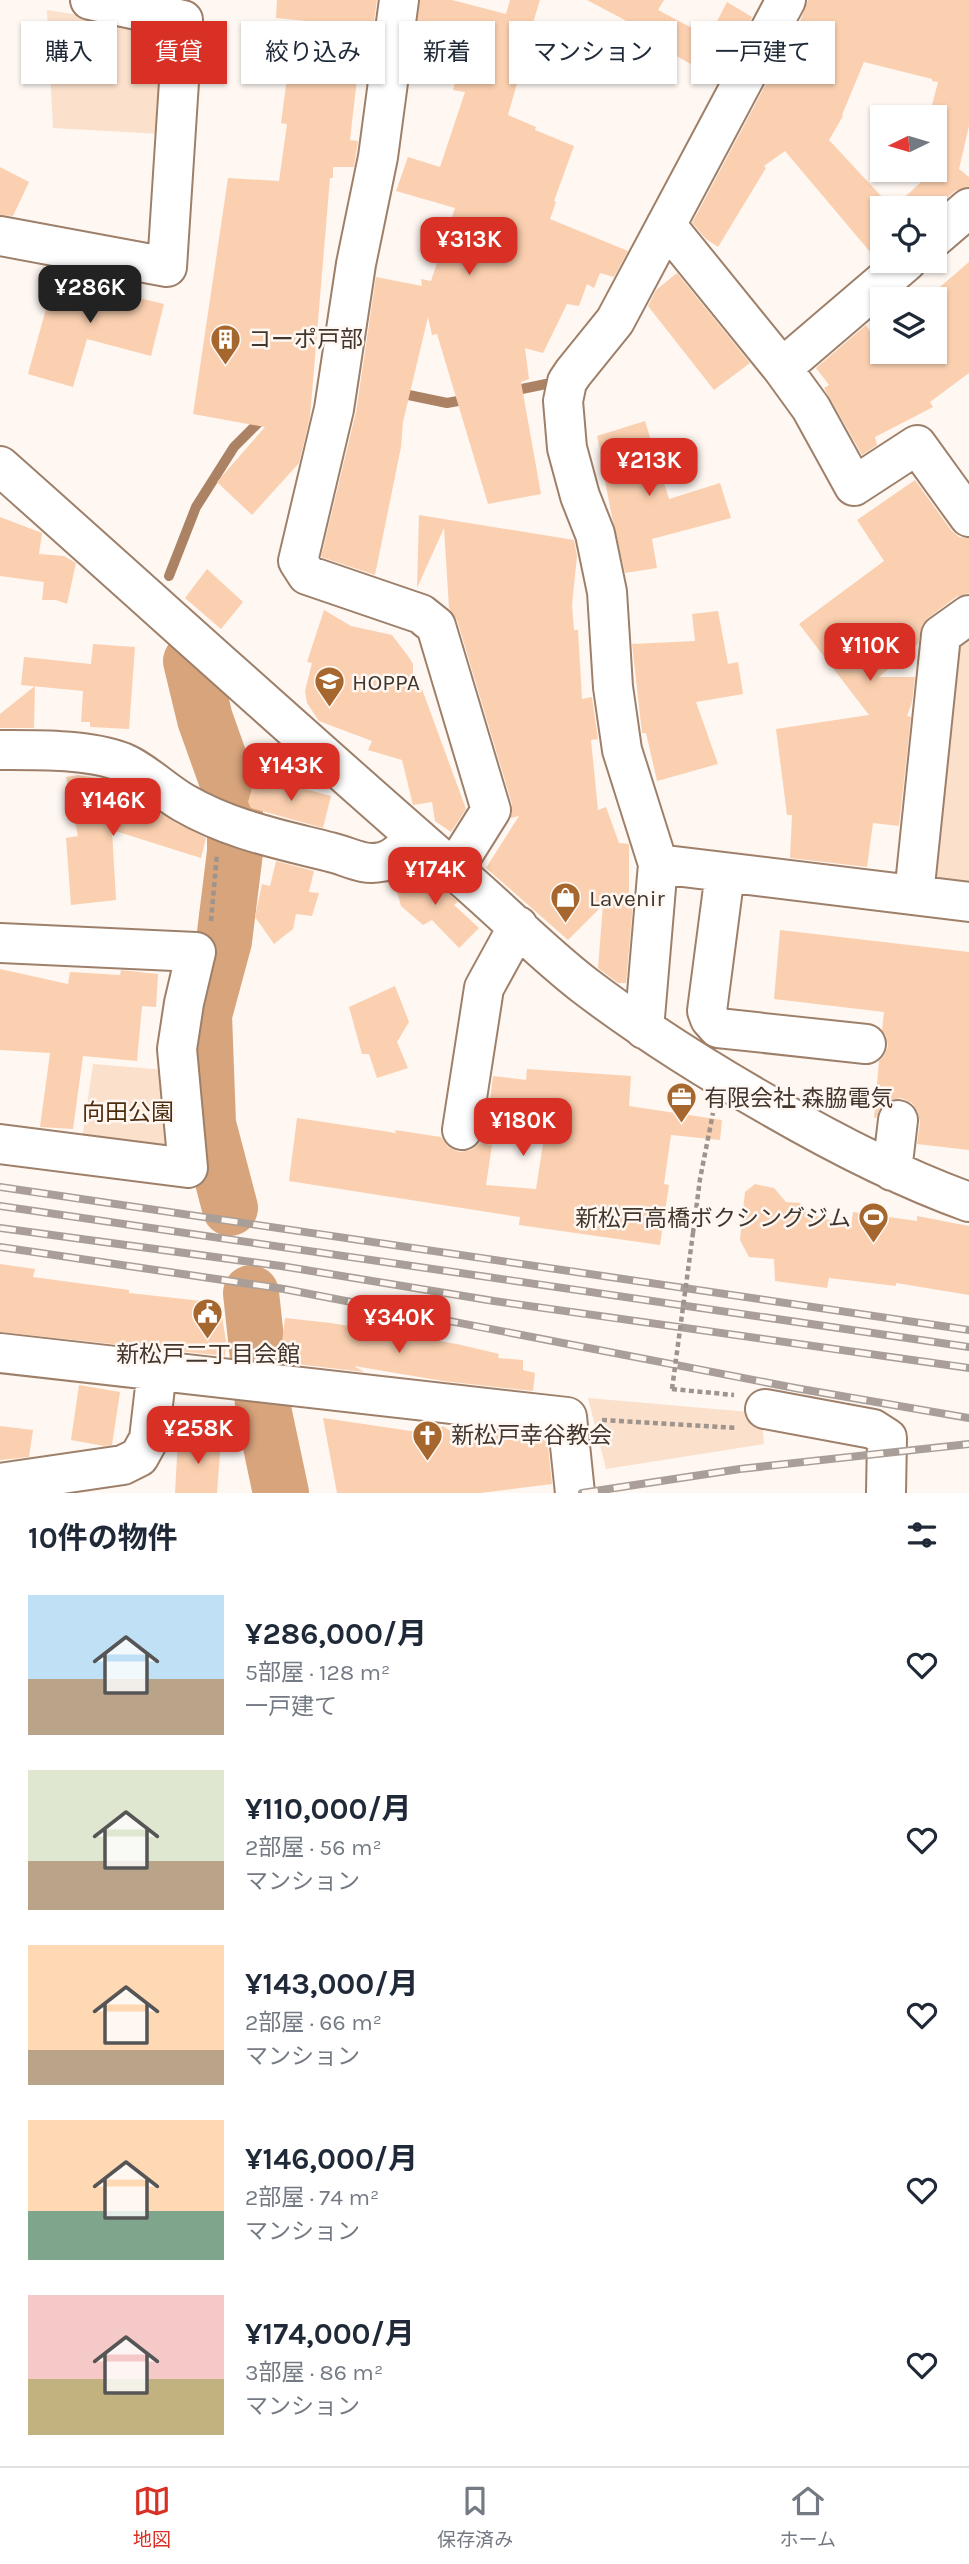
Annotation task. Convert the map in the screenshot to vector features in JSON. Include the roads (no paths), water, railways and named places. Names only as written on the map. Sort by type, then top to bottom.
[{"type":"street","points":[[0,236],[167,267],[183,20],[90,0]]},
{"type":"street","points":[[399,0],[378,157],[356,264],[334,409],[298,561],[307,575],[421,614],[436,626],[491,810],[454,869]]},
{"type":"street","points":[[644,1029],[658,864],[622,750],[613,687],[607,592],[595,534],[566,448],[563,401],[568,382],[615,321],[786,0]]},
{"type":"street","points":[[947,227],[969,208]]},
{"type":"street","points":[[666,225],[782,368],[811,408],[854,486],[917,445],[969,517]]},
{"type":"street","points":[[782,368],[893,273]]},
{"type":"street","points":[[0,466],[415,838],[454,869],[582,983],[644,1029],[719,1078],[852,1152],[924,1186],[969,1202]]},
{"type":"street","points":[[914,895],[941,635],[969,615]]},
{"type":"street","points":[[0,750],[98,755],[124,763],[184,803],[216,819],[262,836],[313,847],[369,864],[384,862],[398,854],[415,838]]},
{"type":"street","points":[[658,864],[969,902]]},
{"type":"street","points":[[725,873],[707,1012],[710,1019],[718,1028],[866,1044]]},
{"type":"street","points":[[462,1130],[484,988],[518,926]]},
{"type":"street","points":[[0,943],[196,952],[177,1049],[188,1168],[0,1144]]},
{"type":"street","points":[[892,1171],[898,1120]]},
{"type":"street","points":[[0,1353],[567,1417],[575,1493]]},
{"type":"street","points":[[0,1483],[122,1465],[139,1457],[149,1439],[157,1370]]},
{"type":"street","points":[[755,1402],[873,1429],[887,1438],[886,1493]]},
{"type":"waterway","points":[[512,391],[546,384]]},
{"type":"waterway","points":[[399,393],[447,403],[469,399]]},
{"type":"waterway","points":[[169,576],[196,507],[234,447],[265,416]]},
{"type":"waterway","points":[[191,661],[205,719],[235,803],[235,852],[224,941],[204,1015],[208,1124],[230,1208]]},
{"type":"waterway","points":[[251,1293],[264,1413],[281,1493]]},
{"type":"railway","points":[[0,1187],[969,1330]]},
{"type":"railway","points":[[0,1206],[969,1347]]},
{"type":"railway","points":[[0,1228],[281,1266],[494,1301],[969,1368]]},
{"type":"railway","points":[[0,1247],[284,1289],[795,1388],[969,1418]]},
{"type":"railway","points":[[582,1493],[740,1469],[969,1444]]},
{"type":"place","name":"コーポ戸部","points":[[225,366]]},
{"type":"place","name":"HOPPA","points":[[329,709]]},
{"type":"place","name":"Lavenir","points":[[566,925]]},
{"type":"place","name":"有限会社 森脇電気","points":[[681,1125]]},
{"type":"place","name":"新松戸高橋ボクシングジム","points":[[874,1245]]},
{"type":"place","name":"新松戸二丁目会館","points":[[208,1340]]},
{"type":"place","name":"新松戸幸谷教会","points":[[428,1462]]},
{"type":"park label","name":"向田公園","points":[[128,1112]]}]
